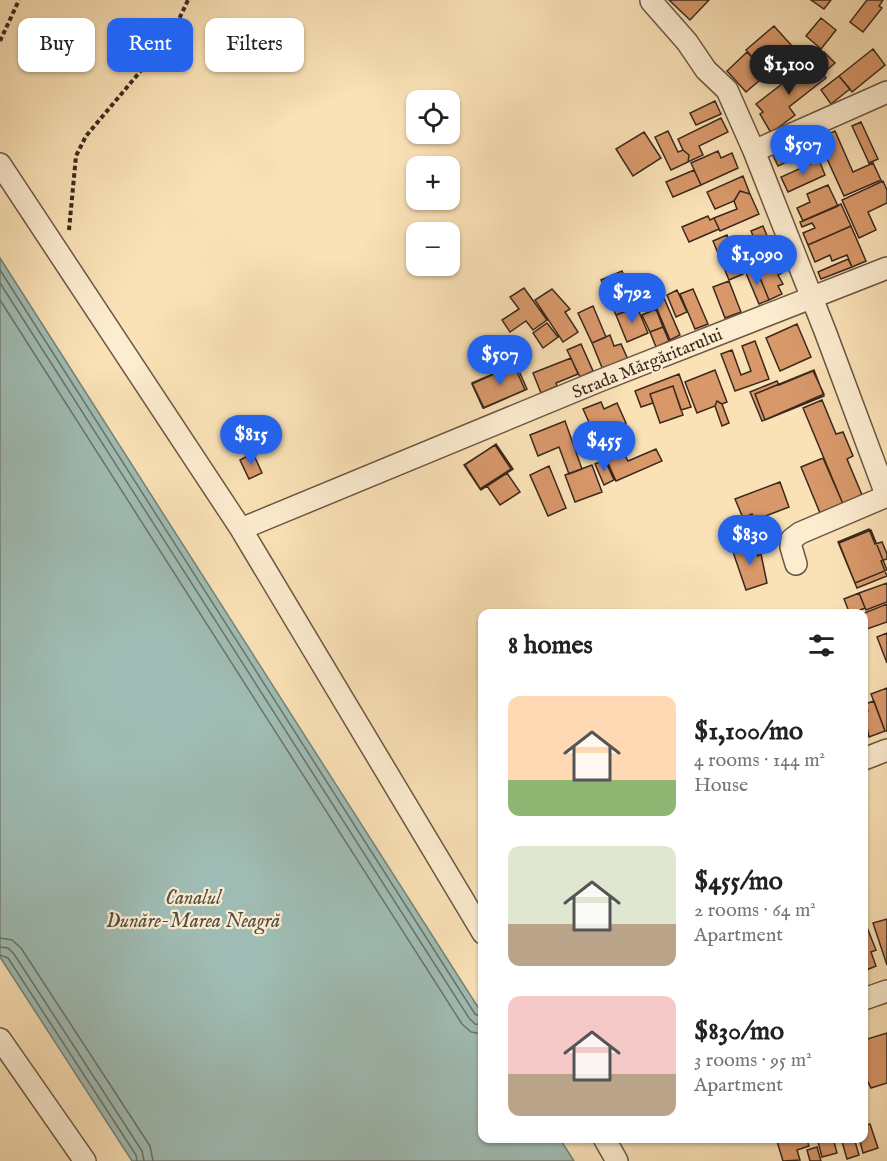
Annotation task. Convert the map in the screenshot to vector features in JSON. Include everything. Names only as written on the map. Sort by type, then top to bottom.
[{"type":"street","points":[[651,1],[687,42],[706,70],[727,90],[754,151],[812,297],[887,496],[800,533],[792,539],[796,564]]},
{"type":"street","points":[[754,151],[887,92]]},
{"type":"street","points":[[0,164],[241,529],[478,925]]},
{"type":"street","name":"Strada Mărgăritarului","points":[[241,529],[589,385],[887,267]]},
{"type":"street","points":[[868,757],[887,750]]},
{"type":"street","points":[[868,998],[887,991]]},
{"type":"street","points":[[0,1039],[85,1161]]},
{"type":"street","points":[[607,1143],[617,1161]]},
{"type":"path","points":[[0,41],[19,0]]},
{"type":"path","points":[[70,241],[71,188],[76,156],[86,136],[154,55],[180,17],[188,0]]},
{"type":"water","name":"Canalul Dunăre-Marea Neagră","points":[[0,258],[478,1007],[478,1143],[563,1143],[574,1161],[132,1161],[0,957]]},
{"type":"building","points":[[669,0],[709,0],[690,20]]},
{"type":"building","points":[[811,0],[831,0],[824,9]]},
{"type":"building","points":[[867,0],[883,0],[879,6],[882,8],[863,32],[850,22]]},
{"type":"building","points":[[821,18],[836,30],[821,49],[806,36]]},
{"type":"building","points":[[774,26],[792,46],[792,55],[769,76],[746,50]]},
{"type":"building","points":[[873,49],[885,65],[852,92],[839,76]]},
{"type":"building","points":[[747,52],[767,74],[746,92],[727,71]]},
{"type":"building","points":[[824,52],[835,63],[827,70],[817,59]]},
{"type":"building","points":[[812,61],[826,78],[789,107],[795,115],[771,133],[760,114],[763,112],[756,104]]},
{"type":"building","points":[[839,76],[850,89],[831,104],[821,90]]},
{"type":"building","points":[[715,101],[721,114],[696,125],[690,113]]},
{"type":"building","points":[[721,118],[728,132],[699,146],[703,155],[688,162],[689,155],[683,150],[678,139]]},
{"type":"building","points":[[861,122],[878,159],[869,163],[852,126]]},
{"type":"building","points":[[668,131],[678,152],[683,150],[689,155],[688,162],[671,170],[655,137]]},
{"type":"building","points":[[835,131],[853,172],[873,163],[881,180],[844,196],[818,139]]},
{"type":"building","points":[[644,132],[661,158],[633,176],[616,149]]},
{"type":"building","points":[[799,143],[804,154],[778,166],[773,155]]},
{"type":"building","points":[[718,151],[721,158],[732,153],[738,168],[701,185],[691,163]]},
{"type":"building","points":[[819,160],[825,175],[788,192],[781,177]]},
{"type":"building","points":[[694,170],[701,185],[673,197],[666,182]]},
{"type":"building","points":[[743,176],[750,194],[740,191],[734,201],[715,209],[707,192]]},
{"type":"building","points":[[883,181],[887,190],[887,203],[868,212],[876,230],[859,238],[842,200]]},
{"type":"building","points":[[828,185],[838,206],[803,221],[797,208],[810,202],[807,194]]},
{"type":"building","points":[[740,191],[750,194],[759,214],[720,231],[714,218],[737,209],[734,201]]},
{"type":"building","points":[[841,204],[851,226],[808,245],[803,233],[815,228],[812,223],[802,227],[800,222]]},
{"type":"building","points":[[708,216],[710,220],[714,218],[719,229],[689,242],[682,227]]},
{"type":"building","points":[[763,226],[770,243],[758,248],[751,231]]},
{"type":"building","points":[[851,226],[866,261],[852,267],[847,255],[832,261],[830,255],[815,262],[808,245]]},
{"type":"building","points":[[727,235],[731,244],[735,242],[741,255],[736,257],[743,274],[729,280],[713,241]]},
{"type":"building","points":[[770,243],[774,251],[761,256],[758,248]]},
{"type":"building","points":[[848,259],[852,267],[821,279],[818,272]]},
{"type":"building","points":[[776,260],[782,273],[778,275],[783,284],[778,286],[782,294],[769,300],[756,268]]},
{"type":"building","points":[[756,268],[769,300],[759,304],[746,273]]},
{"type":"building","points":[[622,271],[637,307],[616,315],[601,280]]},
{"type":"building","points":[[729,281],[741,312],[725,318],[713,287]]},
{"type":"building","points":[[524,288],[547,320],[533,330],[526,321],[510,332],[502,320],[519,309],[510,297]]},
{"type":"building","points":[[552,289],[570,309],[565,312],[578,332],[563,342],[535,300]]},
{"type":"building","points":[[693,289],[708,324],[695,329],[680,294]]},
{"type":"building","points":[[677,290],[687,312],[676,317],[667,295]]},
{"type":"building","points":[[664,298],[680,335],[670,340],[654,302]]},
{"type":"building","points":[[593,306],[606,337],[592,343],[578,313]]},
{"type":"building","points":[[637,307],[648,333],[627,342],[616,315]]},
{"type":"building","points":[[656,309],[663,327],[650,332],[642,315]]},
{"type":"building","points":[[547,323],[558,337],[543,348],[533,333]]},
{"type":"building","points":[[797,324],[811,357],[780,371],[766,338]]},
{"type":"building","points":[[663,327],[669,341],[656,347],[650,332]]},
{"type":"building","points":[[610,335],[614,346],[621,344],[630,364],[605,375],[592,343]]},
{"type":"building","points":[[755,341],[769,379],[735,391],[721,354],[732,350],[741,375],[751,371],[742,346]]},
{"type":"building","points":[[581,344],[593,371],[580,377],[567,350]]},
{"type":"building","points":[[571,358],[578,374],[556,383],[557,386],[541,393],[533,373]]},
{"type":"building","points":[[516,364],[527,389],[483,408],[472,384]]},
{"type":"building","points":[[514,365],[525,390],[484,408],[472,383]]},
{"type":"building","points":[[715,370],[727,402],[722,404],[717,401],[715,406],[697,413],[685,382]]},
{"type":"building","points":[[814,370],[824,396],[765,420],[755,394]]},
{"type":"building","points":[[813,371],[824,394],[762,421],[750,392],[777,381],[779,385]]},
{"type":"building","points":[[679,374],[691,407],[681,410],[673,386],[650,394],[653,403],[641,407],[635,391]]},
{"type":"building","points":[[673,386],[683,415],[660,423],[650,394]]},
{"type":"building","points":[[822,400],[836,434],[843,432],[853,456],[847,459],[862,495],[843,504],[803,408]]},
{"type":"building","points":[[717,401],[722,404],[729,423],[722,426],[715,406]]},
{"type":"building","points":[[601,402],[604,409],[617,403],[626,423],[605,432],[602,425],[592,429],[583,409]]},
{"type":"building","points":[[565,421],[582,469],[569,474],[559,447],[538,456],[530,435]]},
{"type":"building","points":[[496,444],[513,469],[481,490],[465,465]]},
{"type":"building","points":[[495,445],[511,469],[480,489],[464,465]]},
{"type":"building","points":[[656,449],[662,461],[616,481],[607,461],[624,454],[628,461]]},
{"type":"building","points":[[253,453],[262,473],[249,479],[240,460]]},
{"type":"building","points":[[823,458],[843,504],[820,513],[801,467]]},
{"type":"building","points":[[605,460],[614,480],[604,485],[595,464]]},
{"type":"building","points":[[592,465],[602,492],[575,502],[565,475]]},
{"type":"building","points":[[549,466],[566,508],[548,516],[530,475]]},
{"type":"building","points":[[507,473],[520,492],[500,505],[487,486]]},
{"type":"building","points":[[780,482],[789,507],[755,520],[752,514],[743,518],[735,499]]},
{"type":"building","points":[[869,529],[875,544],[882,542],[887,554],[887,559],[881,561],[887,576],[857,588],[838,542]]},
{"type":"building","points":[[871,530],[887,570],[855,583],[839,543]]},
{"type":"building","points":[[753,541],[758,556],[761,554],[767,583],[746,590],[732,549]]},
{"type":"building","points":[[887,583],[887,602],[868,609],[866,609],[859,593]]},
{"type":"building","points":[[859,593],[865,608],[848,609],[844,599]]},
{"type":"building","points":[[887,604],[887,622],[868,629],[868,612]]},
{"type":"building","points":[[887,633],[887,663],[877,637]]},
{"type":"building","points":[[887,688],[887,731],[885,731],[871,694]]},
{"type":"building","points":[[874,701],[885,731],[869,737],[868,732],[868,703]]},
{"type":"building","points":[[887,919],[887,965],[873,923]]},
{"type":"building","points":[[868,930],[876,950],[871,952],[876,966],[868,969]]},
{"type":"building","points":[[887,1033],[887,1083],[871,1088],[868,1082],[868,1039]]},
{"type":"building","points":[[870,1124],[878,1148],[863,1153],[860,1143],[868,1143],[868,1125]]},
{"type":"building","points":[[778,1143],[808,1143],[809,1146],[797,1150],[800,1160],[783,1161]]},
{"type":"building","points":[[818,1143],[834,1143],[837,1153],[822,1157]]},
{"type":"building","points":[[842,1143],[855,1143],[859,1155],[847,1159]]},
{"type":"building","points":[[817,1147],[821,1161],[810,1161],[807,1150]]}]
